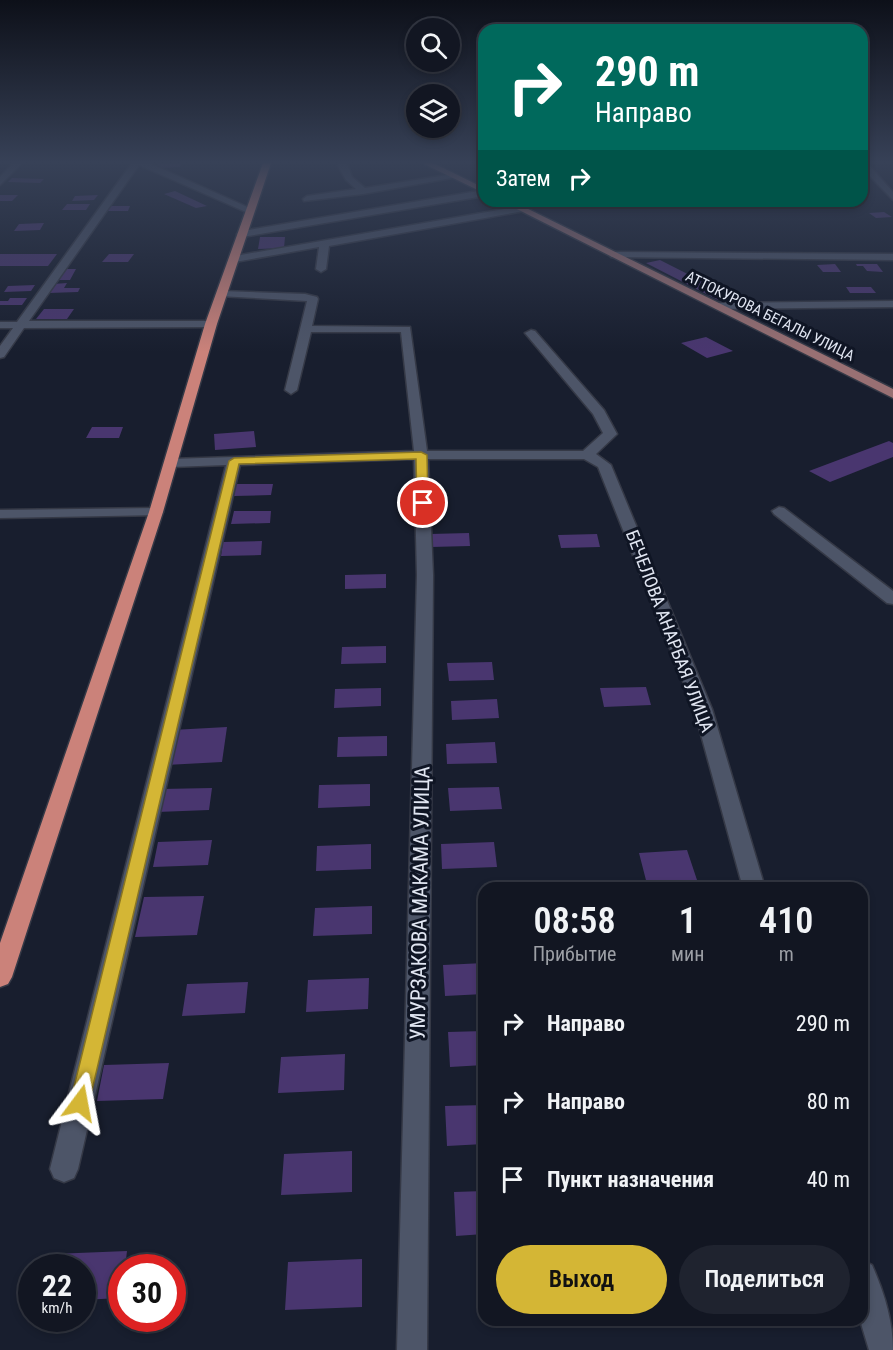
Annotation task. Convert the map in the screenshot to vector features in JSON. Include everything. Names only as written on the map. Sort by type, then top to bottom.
[{"type":"highway","points":[[0,977],[156,512],[211,324],[244,226]]},
{"type":"main road","name":"АТТОКУРОВА БЕГАЛЫ УЛИЦА","points":[[557,226],[893,394]]},
{"type":"street","points":[[0,354],[90,226]]},
{"type":"street","points":[[242,234],[288,226]]},
{"type":"street","points":[[235,259],[420,226]]},
{"type":"street","points":[[321,269],[324,243]]},
{"type":"street","points":[[615,255],[893,257]]},
{"type":"street","points":[[223,294],[313,299],[304,328],[291,390]]},
{"type":"street","points":[[717,306],[893,304]]},
{"type":"street","points":[[0,325],[211,324]]},
{"type":"street","name":"УМУРЗАКОВА МАКАМА УЛИЦА","points":[[304,328],[406,329],[421,455],[425,575],[412,1350]]},
{"type":"street","points":[[171,463],[421,455],[587,455],[610,434],[599,413],[531,333]]},
{"type":"street","name":"БЕЧЕЛОВА АНАРБАЯ УЛИЦА","points":[[587,455],[604,465],[703,709],[752,882]]},
{"type":"street","points":[[64,1168],[234,461]]},
{"type":"street","points":[[779,511],[893,599]]},
{"type":"street","points":[[0,514],[156,512]]},
{"type":"street","points":[[868,1295],[884,1350]]},
{"type":"building","points":[[18,226],[42,226],[40,230],[14,231]]},
{"type":"building","points":[[260,237],[285,237],[284,248],[258,249]]},
{"type":"building","points":[[0,254],[57,254],[48,266],[0,266]]},
{"type":"building","points":[[109,254],[134,254],[128,262],[102,262]]},
{"type":"building","points":[[660,260],[733,297],[718,300],[646,263]]},
{"type":"building","points":[[835,264],[841,272],[823,272],[817,265]]},
{"type":"building","points":[[856,264],[877,264],[883,272],[867,271],[863,266]]},
{"type":"building","points":[[62,269],[76,269],[70,280],[56,280]]},
{"type":"building","points":[[67,283],[64,288],[80,288],[78,292],[48,293],[53,284]]},
{"type":"building","points":[[35,285],[31,291],[4,292],[8,286]]},
{"type":"building","points":[[846,287],[871,287],[876,293],[850,293]]},
{"type":"building","points":[[10,298],[27,298],[22,305],[0,305],[0,301],[8,301]]},
{"type":"building","points":[[44,309],[74,309],[67,319],[36,319]]},
{"type":"building","points":[[706,337],[733,351],[707,358],[681,343]]},
{"type":"building","points":[[92,427],[123,427],[119,438],[86,438]]},
{"type":"building","points":[[254,431],[256,447],[215,450],[214,434]]},
{"type":"building","points":[[889,441],[893,443],[893,457],[830,482],[809,471]]},
{"type":"building","points":[[236,484],[273,484],[271,495],[234,496]]},
{"type":"building","points":[[234,511],[271,511],[270,523],[231,524]]},
{"type":"building","points":[[469,533],[470,546],[431,547],[430,534]]},
{"type":"building","points":[[597,534],[600,547],[561,548],[558,535]]},
{"type":"building","points":[[262,541],[261,555],[221,556],[223,542]]},
{"type":"building","points":[[386,574],[386,588],[345,589],[345,575]]},
{"type":"building","points":[[386,646],[386,663],[341,664],[342,647]]},
{"type":"building","points":[[492,662],[494,680],[449,681],[447,663]]},
{"type":"building","points":[[646,687],[651,705],[604,707],[600,688]]},
{"type":"building","points":[[381,688],[381,706],[334,708],[335,689]]},
{"type":"building","points":[[497,699],[499,718],[452,720],[451,701]]},
{"type":"building","points":[[227,727],[222,762],[166,765],[172,730]]},
{"type":"building","points":[[387,736],[387,756],[337,757],[338,737]]},
{"type":"building","points":[[495,742],[497,763],[447,764],[446,744]]},
{"type":"building","points":[[370,784],[370,806],[318,808],[319,785]]},
{"type":"building","points":[[499,787],[502,809],[450,811],[448,788]]},
{"type":"building","points":[[212,788],[209,810],[157,812],[161,789]]},
{"type":"building","points":[[212,840],[208,865],[153,867],[158,842]]},
{"type":"building","points":[[494,842],[497,867],[442,869],[441,844]]},
{"type":"building","points":[[371,844],[371,869],[316,871],[317,846]]},
{"type":"building","points":[[687,850],[698,882],[646,882],[639,853]]},
{"type":"building","points":[[204,896],[197,935],[135,937],[144,897]]},
{"type":"building","points":[[372,906],[372,934],[313,936],[315,908]]},
{"type":"building","points":[[478,963],[478,994],[445,996],[443,965]]},
{"type":"building","points":[[369,978],[368,1009],[306,1012],[308,980]]},
{"type":"building","points":[[248,982],[245,1013],[182,1016],[187,984]]},
{"type":"building","points":[[478,1031],[478,1065],[450,1067],[448,1032]]},
{"type":"building","points":[[345,1054],[344,1090],[278,1093],[281,1057]]},
{"type":"building","points":[[169,1063],[163,1099],[97,1101],[104,1065]]},
{"type":"building","points":[[478,1105],[478,1144],[447,1146],[445,1106]]},
{"type":"building","points":[[352,1151],[352,1192],[281,1195],[284,1154]]},
{"type":"building","points":[[478,1191],[478,1234],[456,1236],[454,1192]]},
{"type":"building","points":[[127,1251],[127,1254],[108,1254],[108,1299],[96,1299],[96,1254],[53,1254]]},
{"type":"building","points":[[362,1259],[362,1307],[285,1310],[288,1262]]},
{"type":"route","points":[[80,1103],[234,461],[421,455],[423,503]]}]
